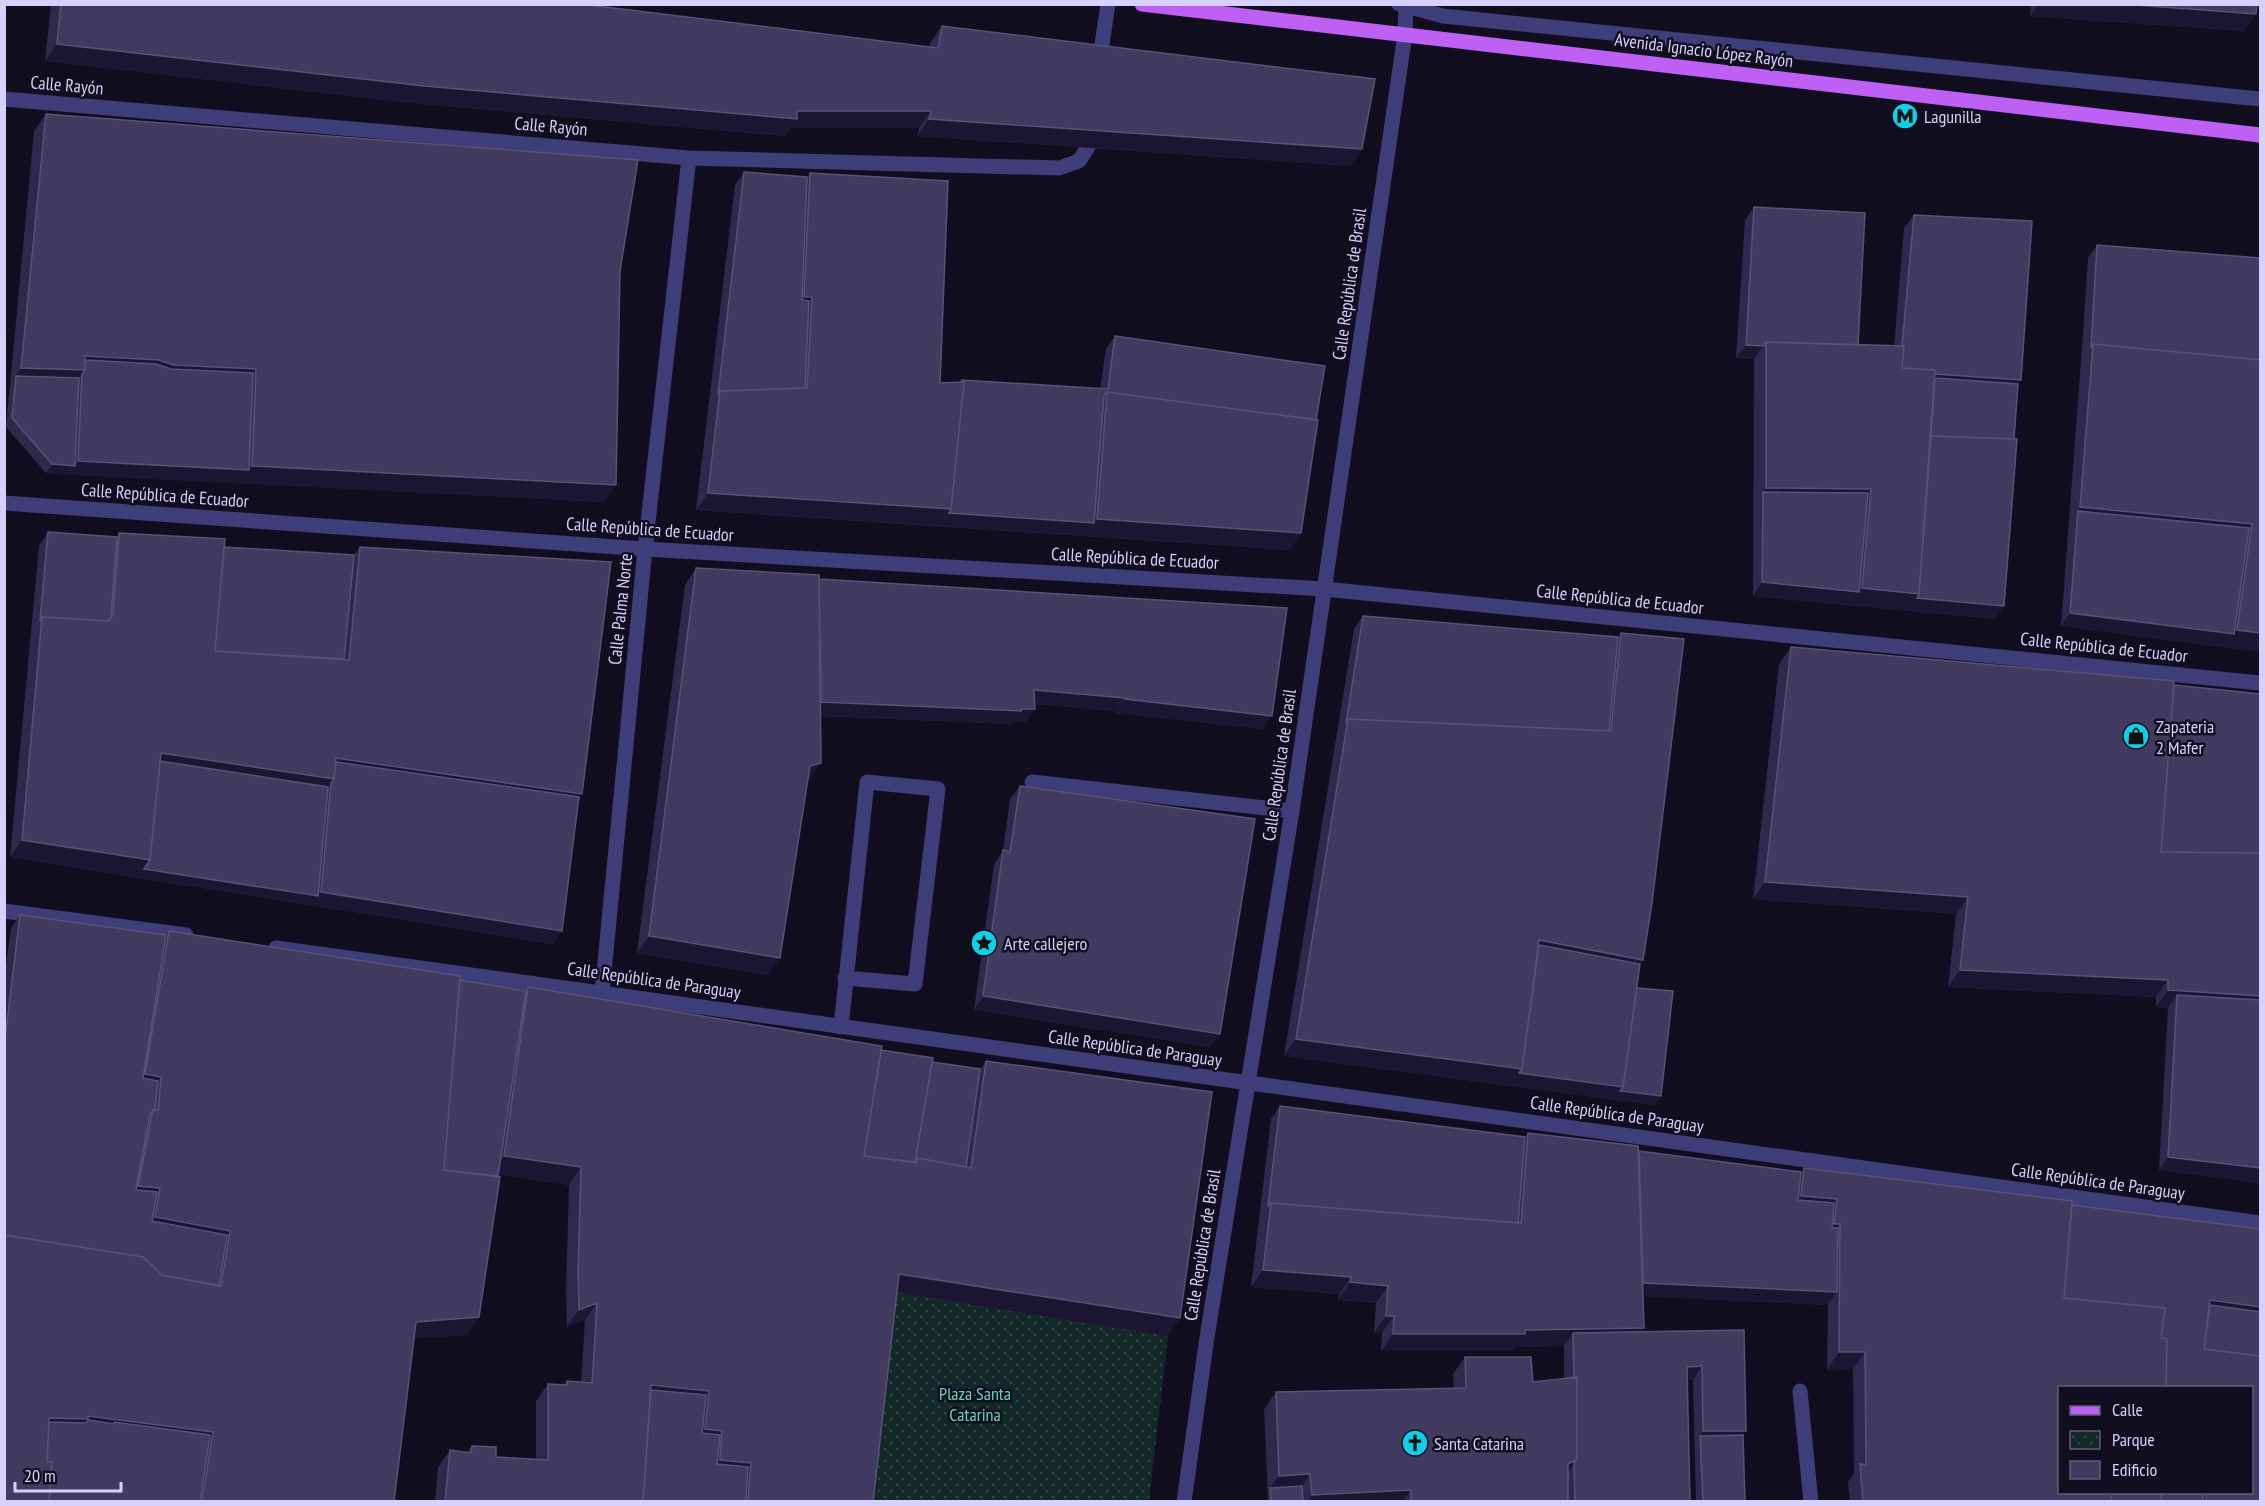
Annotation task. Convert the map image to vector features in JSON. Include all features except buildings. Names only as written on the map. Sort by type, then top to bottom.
[{"type":"main road","name":"Avenida Ignacio López Rayón","points":[[1142,4],[2260,135]]},
{"type":"street","points":[[1099,64],[1108,4]]},
{"type":"street","points":[[1404,5],[1443,16],[2260,99]]},
{"type":"street","name":"Calle República de Brasil","points":[[1184,1502],[1207,1337],[1293,812],[1405,34],[1404,5]]},
{"type":"street","name":"Calle Rayón","points":[[4,99],[689,158],[1059,168],[1078,161],[1088,147]]},
{"type":"street","name":"Calle Palma Norte","points":[[602,993],[645,549],[689,158]]},
{"type":"street","name":"Calle República de Ecuador","points":[[4,503],[645,549],[1324,589],[2260,682]]},
{"type":"street","points":[[841,1027],[845,978],[867,782],[938,789],[915,984],[845,978]]},
{"type":"street","points":[[1032,782],[1293,812]]},
{"type":"street","points":[[4,910],[204,938]]},
{"type":"street","name":"Calle República de Paraguay","points":[[262,946],[2260,1223]]},
{"type":"street","points":[[1800,1392],[1811,1502]]},
{"type":"green space","name":"Plaza Santa Catarina","points":[[887,1291],[1168,1336],[1149,1501],[863,1502]]},
{"type":"place","name":"Lagunilla","points":[[1905,116]]},
{"type":"place","name":"Zapateria 2 Mafer","points":[[2136,736]]},
{"type":"place","name":"Arte callejero","points":[[984,943]]},
{"type":"place","name":"Santa Catarina","points":[[1415,1443]]}]
